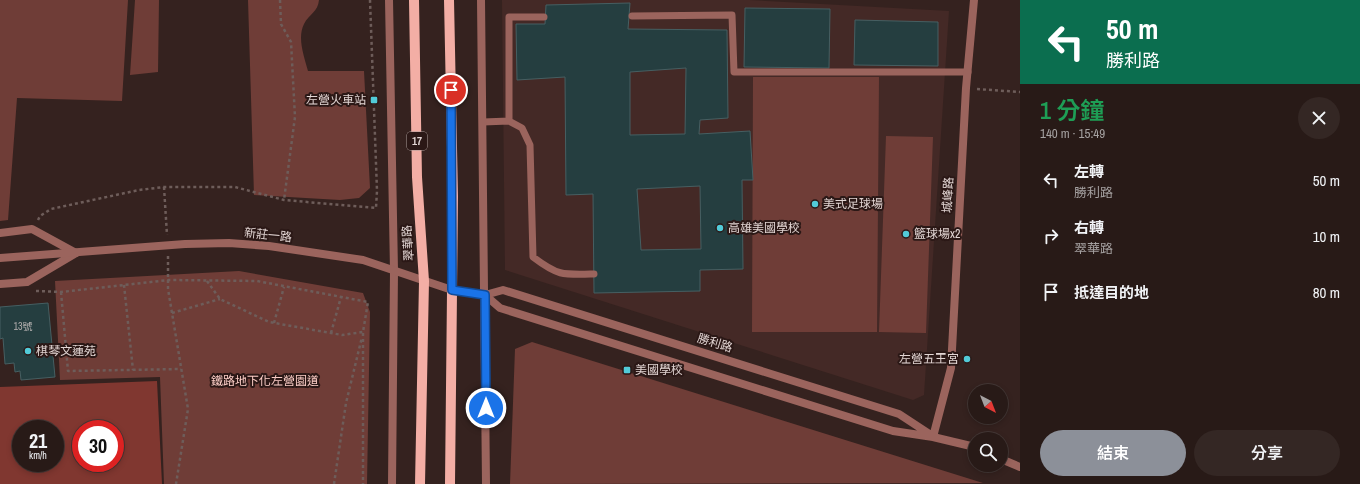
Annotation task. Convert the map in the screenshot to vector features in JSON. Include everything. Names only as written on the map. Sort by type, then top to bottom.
[{"type":"main road","name":"翠華路","points":[[414,0],[417,185],[424,281],[420,484]]},
{"type":"main road","points":[[449,0],[453,196],[450,484]]},
{"type":"street","name":"翠華路","points":[[388,0],[394,271],[392,484]]},
{"type":"street","points":[[481,0],[486,484]]},
{"type":"street","name":"城峰路","points":[[933,437],[951,368],[966,88],[974,0]]},
{"type":"street","points":[[0,233],[32,229],[76,253]]},
{"type":"street","name":"新莊一路","points":[[0,258],[76,253],[168,244],[229,243],[269,246],[355,259],[452,290]]},
{"type":"street","name":"新莊一路","points":[[0,284],[27,282],[76,253]]},
{"type":"street","name":"勝利路","points":[[452,290],[485,295],[503,290],[899,414],[933,437]]},
{"type":"street","name":"勝利路","points":[[485,295],[500,308],[893,431],[933,437],[968,445]]},
{"type":"street","points":[[1008,462],[1020,467]]},
{"type":"lane","points":[[632,16],[732,15],[734,72],[968,72]]},
{"type":"lane","points":[[509,121],[509,17],[544,16]]},
{"type":"lane","points":[[483,122],[509,121],[522,128],[530,145],[533,256],[552,271],[569,275],[594,274]]},
{"type":"path","points":[[280,0],[281,24],[291,42],[295,117],[284,200]]},
{"type":"path","points":[[40,216],[51,209],[139,190],[164,187],[235,187],[284,200],[376,208],[377,191],[370,0]]},
{"type":"path","points":[[966,88],[1020,92]]},
{"type":"path","points":[[169,280],[172,313],[188,409],[176,484]]},
{"type":"path","points":[[29,290],[61,292],[169,280],[257,282],[368,302],[363,332],[346,403],[334,484]]},
{"type":"path","points":[[207,281],[220,298],[269,322],[342,335],[363,332]]},
{"type":"path","points":[[124,285],[132,370]]},
{"type":"path","points":[[274,323],[284,286]]},
{"type":"path","points":[[61,292],[68,371],[181,368]]},
{"type":"path","points":[[331,333],[341,297]]},
{"type":"path","points":[[172,313],[220,298]]},
{"type":"path","points":[[363,332],[363,484]]},
{"type":"shaded area","name":"高雄美國學校","points":[[502,0],[749,0],[949,11],[924,395],[913,400],[505,270]]},
{"type":"shaded area","points":[[157,381],[162,484],[0,484],[0,387]]},
{"type":"green space","points":[[0,0],[128,0],[122,101],[17,98],[8,220],[0,221]]},
{"type":"green space","points":[[135,0],[159,0],[158,72],[130,75]]},
{"type":"green space","points":[[248,0],[319,0],[317,7],[304,24],[301,35],[303,53],[308,71],[364,71],[370,188],[359,198],[340,200],[254,195]]},
{"type":"green space","name":"美式足球場","points":[[753,77],[879,77],[877,332],[752,332]]},
{"type":"green space","name":"籃球場x2","points":[[886,136],[933,137],[926,333],[879,332]]},
{"type":"green space","name":"鐵路地下化左營園道","points":[[239,271],[363,293],[370,312],[367,484],[164,484],[160,377],[60,380],[55,281]]},
{"type":"green space","points":[[532,342],[983,483],[510,484],[515,349]]},
{"type":"building","points":[[630,3],[628,29],[727,30],[728,118],[700,120],[699,134],[750,131],[753,180],[742,180],[743,269],[700,270],[700,291],[594,293],[593,194],[566,195],[565,77],[517,80],[516,24],[545,24],[546,5]],"holes":[[[686,68],[685,134],[630,135],[630,72]],[[700,186],[701,249],[641,250],[637,189]]]},
{"type":"building","points":[[745,8],[830,9],[829,68],[744,67]]},
{"type":"building","points":[[855,20],[938,22],[938,66],[854,65]]},
{"type":"building","name":"棋琴文蓮苑","points":[[48,303],[55,377],[21,380],[20,371],[15,372],[14,363],[5,364],[3,338],[0,339],[0,307]]},
{"type":"place","name":"左營火車站","points":[[374,100]]},
{"type":"place","name":"美式足球場","points":[[815,204]]},
{"type":"place","name":"高雄美國學校","points":[[720,228]]},
{"type":"place","name":"籃球場x2","points":[[906,234]]},
{"type":"place","name":"棋琴文蓮苑","points":[[28,351]]},
{"type":"place","name":"左營五王宮","points":[[967,359]]},
{"type":"place","name":"美國學校","points":[[627,370]]},
{"type":"route","points":[[451,90],[453,196],[452,290],[485,295],[486,408]]}]
